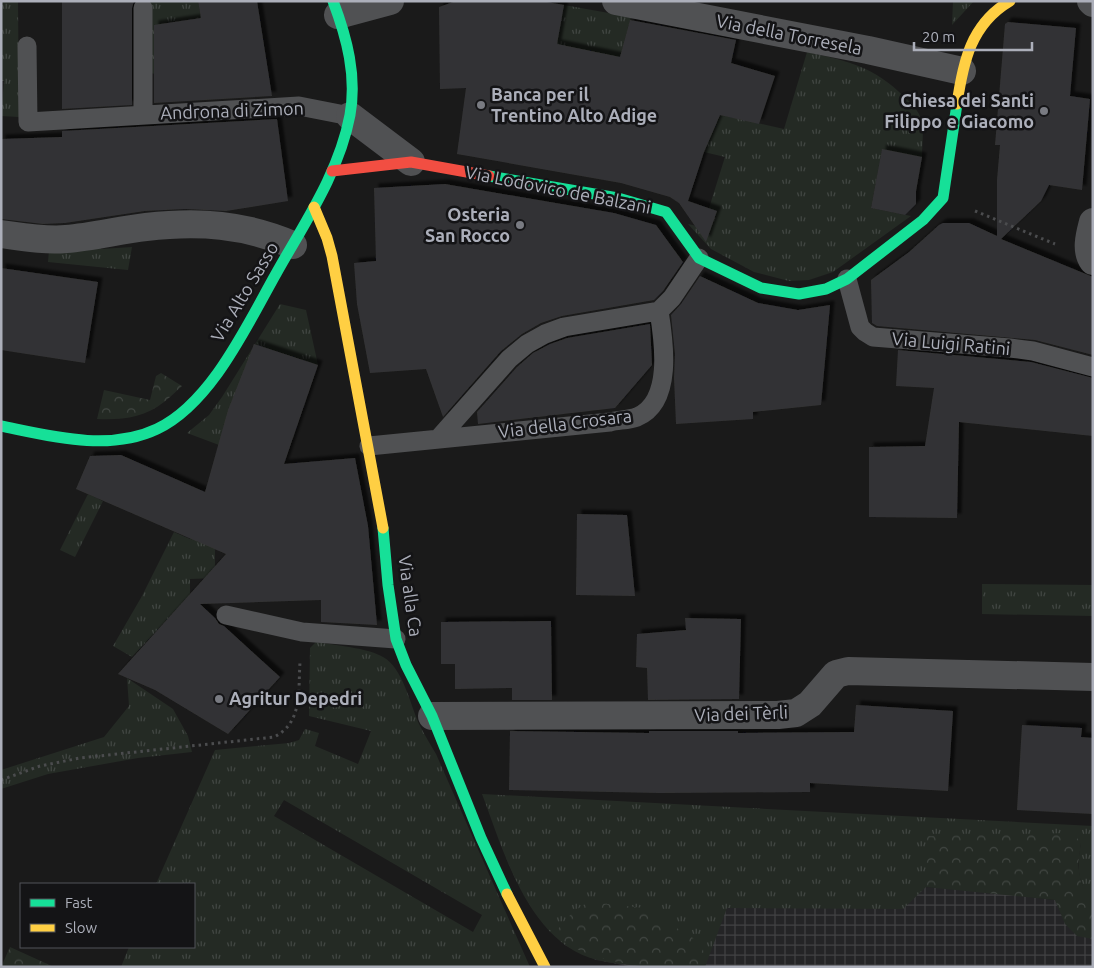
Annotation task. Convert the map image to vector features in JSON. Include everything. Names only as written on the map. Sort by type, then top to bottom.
[{"type":"street","points":[[336,8],[390,1]]},
{"type":"street","name":"Via della Torresela","points":[[616,1],[962,70]]},
{"type":"street","points":[[943,198],[962,70],[969,48],[978,32],[1000,7],[1010,1]]},
{"type":"street","name":"Via Alto Sasso","points":[[1,426],[78,439],[133,438],[156,429],[190,407],[213,379],[253,315],[314,207],[342,148],[353,94],[352,67],[344,27],[336,8]]},
{"type":"street","name":"Via Lodovico de Balzani","points":[[350,116],[411,162]]},
{"type":"street","name":"Via Lodovico de Balzani","points":[[332,171],[411,162],[618,198],[666,212],[699,258],[761,288],[799,294],[826,289],[847,279],[923,220],[943,198]]},
{"type":"street","name":"Via alla Ca","points":[[314,207],[327,238],[332,256],[369,446],[383,524],[388,585],[396,639],[406,665],[432,716],[481,838],[514,909],[545,967]]},
{"type":"street","points":[[1092,260],[1089,244],[1093,222]]},
{"type":"street","points":[[1,234],[30,238],[66,239],[147,226],[229,225],[275,238],[292,246]]},
{"type":"street","name":"Via dei Tèrli","points":[[432,716],[778,715],[796,713],[810,704],[836,674],[848,671],[1093,677]]},
{"type":"lane","name":"Androna di Zimon","points":[[143,8],[144,115]]},
{"type":"lane","name":"Androna di Zimon","points":[[27,46],[28,122],[299,106],[350,116]]},
{"type":"lane","points":[[438,439],[509,359],[526,344],[564,327],[659,311],[672,298],[699,258]]},
{"type":"lane","name":"Via Luigi Ratini","points":[[847,279],[860,327],[873,337],[1025,350],[1093,367]]},
{"type":"lane","name":"Via della Crosara","points":[[369,446],[610,422],[636,417],[650,408],[660,393],[664,376],[659,311]]},
{"type":"lane","points":[[226,615],[302,632],[396,639]]},
{"type":"path","points":[[943,198],[1092,260]]},
{"type":"path","points":[[1,780],[40,766],[80,758],[274,737],[290,725],[297,706],[302,632]]},
{"type":"shaded area","points":[[506,858],[569,866],[959,889],[1055,900],[1093,910],[1093,967],[634,967],[596,960],[565,945],[544,924],[531,907]]},
{"type":"green space","points":[[1,1],[18,1],[19,117],[1,116],[4,81],[1,81]]},
{"type":"green space","points":[[150,1],[198,1],[201,18],[164,23],[165,49],[161,75],[150,73]]},
{"type":"green space","points":[[953,1],[974,1],[952,25]]},
{"type":"green space","points":[[564,5],[631,17],[610,95],[551,75]]},
{"type":"green space","points":[[807,52],[844,61],[866,69],[887,82],[904,96],[915,108],[921,119],[923,130],[922,157],[882,150],[871,208],[911,216],[833,272],[809,280],[789,281],[754,272],[711,249],[688,224],[710,229],[717,211],[709,208],[725,157],[704,152],[717,114],[784,129]]},
{"type":"green space","points":[[101,244],[101,249],[132,247],[128,270],[48,262],[49,250]]},
{"type":"green space","points":[[280,304],[306,310],[318,365],[255,344]]},
{"type":"green space","points":[[253,348],[219,445],[187,433],[209,415]]},
{"type":"green space","points":[[161,373],[182,386],[164,402],[141,415],[115,419],[97,419],[104,390],[150,400],[156,376]]},
{"type":"green space","points":[[88,494],[103,501],[75,557],[60,550]]},
{"type":"green space","points":[[197,525],[215,538],[215,578],[190,579],[190,595],[132,657],[113,646],[142,596],[174,532],[190,539]]},
{"type":"green space","points":[[982,584],[1093,585],[1093,616],[982,614]]},
{"type":"green space","points":[[316,642],[369,651],[390,662],[401,678],[419,724],[436,754],[530,967],[121,967],[129,948],[195,948],[195,883],[156,883],[215,750],[289,743],[299,740],[305,729],[319,733],[315,746],[358,764],[371,731],[309,716],[310,648]],"holes":[[[284,800],[482,915],[473,932],[274,816]]]},
{"type":"green space","points":[[127,678],[173,709],[188,736],[192,752],[138,758],[48,774],[1,789],[1,770],[104,737],[129,706]]},
{"type":"green space","points":[[482,794],[1093,826],[1093,906],[1081,882],[1079,861],[1081,843],[926,837],[926,887],[903,909],[727,908],[705,967],[611,963],[574,951],[554,935],[537,916],[522,893],[510,868]]},
{"type":"green space","points":[[1073,833],[1081,843],[1078,865],[1081,882],[1093,906],[1093,939],[1077,936],[1065,924],[1055,900],[926,887],[926,836]]},
{"type":"green space","points":[[589,902],[644,908],[693,938],[702,948],[707,959],[705,967],[645,966],[607,960],[571,946],[554,935],[569,916]]},
{"type":"green space","points":[[10,947],[54,967],[1,967]]},
{"type":"building","points":[[62,1],[134,1],[132,8],[132,105],[62,109]]},
{"type":"building","points":[[198,1],[257,1],[272,96],[154,103],[154,25],[201,18]]},
{"type":"building","points":[[456,1],[541,1],[564,5],[557,44],[620,57],[630,20],[736,40],[731,63],[775,76],[759,124],[720,115],[704,152],[688,201],[717,211],[706,242],[679,203],[670,197],[621,183],[457,154],[466,88],[440,89],[439,7]]},
{"type":"building","points":[[1008,22],[1076,28],[1070,96],[1090,99],[1082,190],[1049,185],[1041,201],[1001,239],[1093,277],[1093,355],[1035,340],[877,326],[872,323],[871,280],[909,252],[939,225],[943,223],[969,223],[997,236],[997,180],[1000,145],[995,145],[1005,24]]},
{"type":"building","points":[[277,119],[288,201],[226,211],[185,209],[145,211],[65,223],[43,224],[1,219],[1,139],[62,137],[62,131]]},
{"type":"building","points":[[882,149],[922,157],[916,191],[916,204],[905,215],[871,208]]},
{"type":"building","points":[[445,184],[614,213],[656,225],[683,262],[663,291],[654,300],[562,316],[541,323],[522,334],[501,351],[443,417],[426,369],[370,373],[357,304],[354,263],[376,261],[374,188]]},
{"type":"building","points":[[1,268],[98,282],[85,363],[1,350]]},
{"type":"building","points":[[700,276],[758,303],[798,310],[830,305],[821,405],[753,412],[753,419],[676,424],[675,354],[671,315]]},
{"type":"building","points":[[650,324],[652,365],[615,408],[478,424],[477,412],[517,367],[533,353],[567,338]]},
{"type":"building","points":[[254,344],[318,365],[284,464],[355,458],[368,526],[377,625],[321,622],[321,600],[200,604],[219,624],[224,626],[280,677],[228,734],[155,690],[118,674],[226,554],[76,489],[90,456],[121,455],[205,492],[228,410]]},
{"type":"building","points":[[898,350],[1031,362],[1093,378],[1093,436],[959,422],[957,518],[869,517],[869,447],[925,446],[934,388],[896,386]]},
{"type":"building","points":[[577,514],[627,515],[635,596],[576,595]]},
{"type":"building","points":[[685,618],[741,619],[739,699],[648,700],[647,668],[636,667],[637,634],[686,630]]},
{"type":"building","points":[[551,621],[552,700],[512,700],[512,688],[455,689],[455,664],[441,664],[441,622]]},
{"type":"building","points":[[856,705],[953,711],[948,791],[810,783],[810,792],[660,793],[509,790],[510,731],[649,733],[649,731],[738,731],[738,733],[854,732]]},
{"type":"building","points":[[1022,725],[1082,728],[1081,737],[1093,738],[1093,814],[1017,810]]},
{"type":"traffic: fast","points":[[1,426],[79,440],[119,440],[139,436],[157,429],[177,417],[195,401],[211,381],[241,337],[310,216],[338,157],[345,136],[352,100],[351,72],[343,29],[333,1]]},
{"type":"traffic: fast","points":[[489,176],[618,198],[666,212],[699,258],[761,288],[799,294],[826,289],[847,279],[923,220],[943,198],[957,104]]},
{"type":"traffic: fast","points":[[383,528],[388,585],[396,639],[406,665],[432,716],[481,838],[507,894]]},
{"type":"traffic: slow","points":[[957,104],[962,73],[971,45],[986,21],[1010,1]]},
{"type":"traffic: slow","points":[[314,207],[327,238],[332,256],[383,528]]},
{"type":"traffic: slow","points":[[507,894],[545,967]]},
{"type":"traffic: jam","points":[[332,171],[411,162],[489,176]]},
{"type":"place","name":"Banca per il Trentino Alto Adige","points":[[481,105]]},
{"type":"place","name":"Chiesa dei Santi Filippo e Giacomo","points":[[1044,111]]},
{"type":"place","name":"Osteria San Rocco","points":[[520,225]]},
{"type":"place","name":"Agritur Depedri","points":[[219,699]]}]
